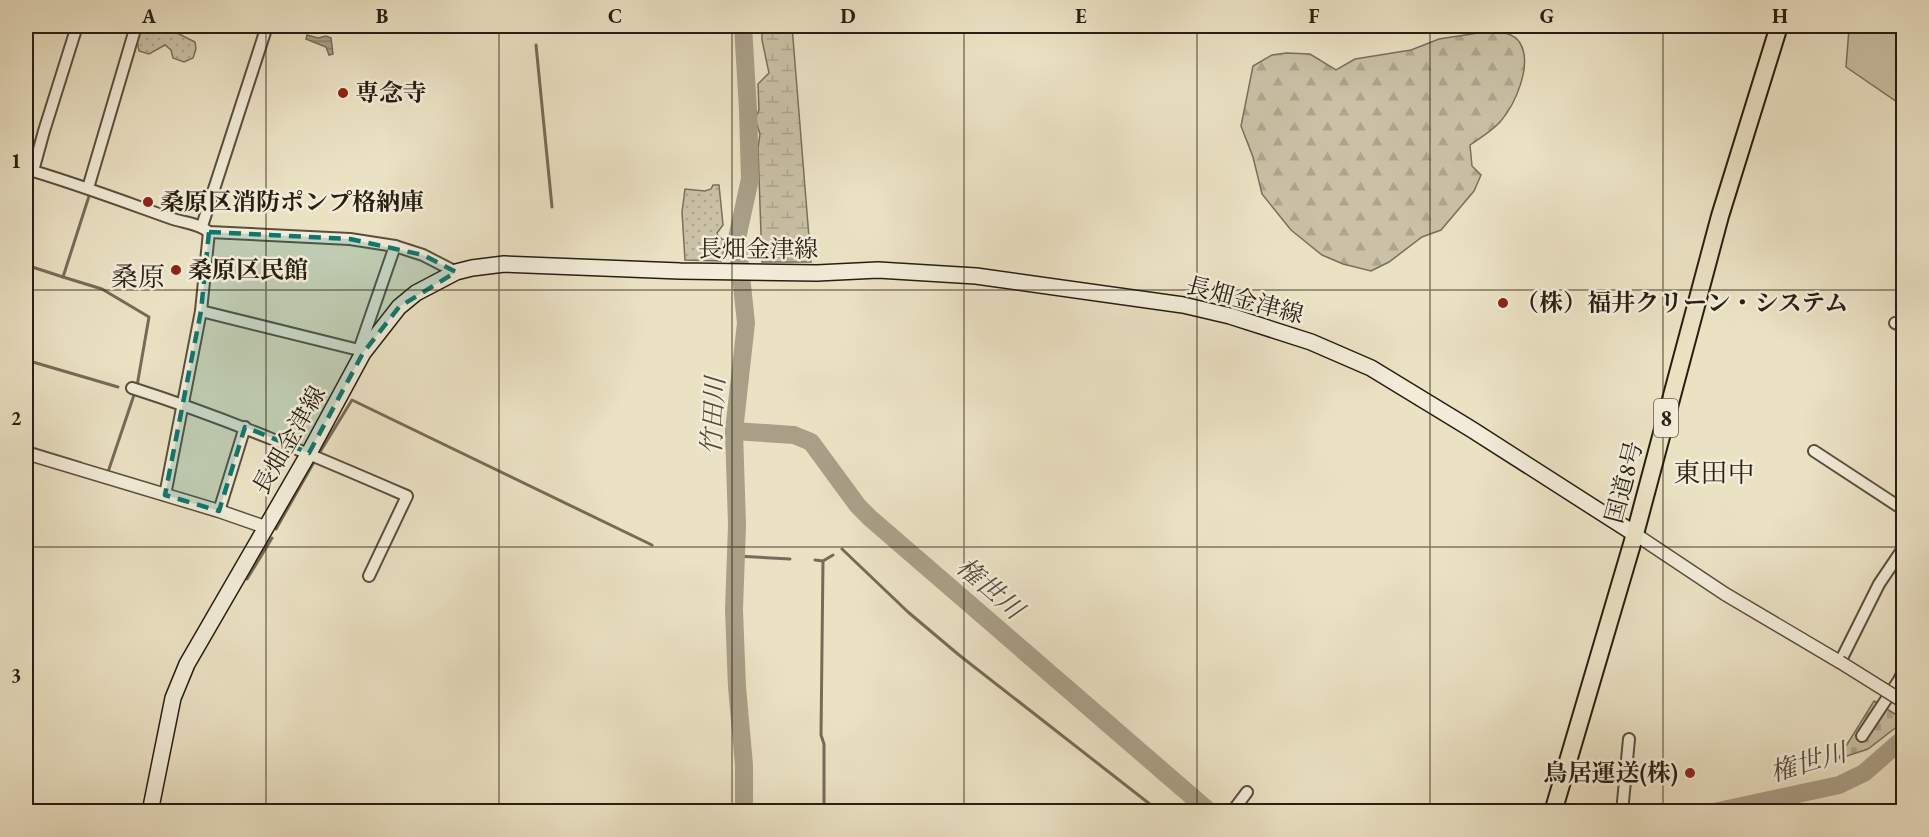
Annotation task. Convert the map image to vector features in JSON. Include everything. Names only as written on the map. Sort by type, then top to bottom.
[{"type":"highway","name":"国道8号","points":[[1553,812],[1635,534],[1720,216],[1779,26]]},
{"type":"main road","name":"長畑金津線","points":[[150,812],[173,698],[187,664],[309,453],[361,352],[399,307],[416,293],[456,272],[472,268],[504,264],[680,271],[817,273],[878,270],[998,279],[1183,305],[1263,326],[1311,342],[1371,368],[1635,534]]},
{"type":"street","points":[[77,26],[33,171],[205,229],[350,239],[395,246],[423,255],[456,272]]},
{"type":"street","points":[[87,188],[136,26]]},
{"type":"street","points":[[165,495],[201,311],[205,229],[267,26]]},
{"type":"street","points":[[201,311],[361,352],[395,246]]},
{"type":"street","points":[[132,388],[244,427],[407,495],[369,576]]},
{"type":"street","points":[[219,511],[244,427]]},
{"type":"street","points":[[1814,451],[1904,510]]},
{"type":"street","points":[[26,453],[265,527]]},
{"type":"street","points":[[1635,534],[1725,594],[1904,702]]},
{"type":"street","points":[[1840,662],[1879,584],[1904,547]]},
{"type":"street","points":[[1862,736],[1904,670]]},
{"type":"street","points":[[1622,812],[1629,739]]},
{"type":"street","points":[[1232,812],[1247,792]]},
{"type":"highlighted area","points":[[209,232],[350,239],[423,255],[456,272],[399,307],[363,353],[309,453],[245,427],[219,511],[165,495],[201,311]]},
{"type":"green space","points":[[141,26],[180,26],[179,34],[195,42],[196,49],[193,58],[184,62],[173,58],[171,50],[165,45],[149,54],[139,51],[136,34]]},
{"type":"green space","points":[[762,26],[792,26],[811,262],[762,262],[758,148],[760,134],[755,119],[759,110],[758,84],[769,73],[762,40]]},
{"type":"green space","points":[[1904,27],[1903,106],[1846,67],[1849,29]]},
{"type":"green space","points":[[1491,31],[1507,34],[1520,43],[1524,62],[1523,73],[1506,115],[1470,145],[1472,166],[1481,175],[1474,191],[1441,230],[1422,237],[1389,262],[1371,271],[1343,264],[1322,255],[1291,230],[1262,194],[1253,157],[1241,126],[1253,66],[1272,55],[1310,54],[1336,70],[1355,59],[1411,50],[1439,39]]},
{"type":"green space","points":[[713,185],[719,185],[723,225],[717,233],[725,241],[722,261],[685,260],[682,212],[685,189],[705,191],[711,189]]},
{"type":"green space","points":[[1874,701],[1903,719],[1903,722],[1868,749],[1838,759]]},
{"type":"shaded area","points":[[307,35],[331,38],[333,54],[329,55],[326,47],[306,39]]},
{"type":"waterway","points":[[533,26],[533,31]]},
{"type":"waterway","name":"竹田川","points":[[743,26],[750,179],[737,238],[746,323],[734,431],[737,525],[734,610],[737,687],[744,765],[744,812]]},
{"type":"waterway","points":[[536,45],[552,207]]},
{"type":"waterway","points":[[90,193],[63,277],[102,289],[149,317],[137,386]]},
{"type":"waterway","points":[[26,265],[63,277]]},
{"type":"waterway","points":[[26,360],[118,387]]},
{"type":"waterway","points":[[108,472],[135,392]]},
{"type":"waterway","points":[[320,452],[352,400],[652,545]]},
{"type":"waterway","name":"権世川","points":[[734,431],[794,435],[811,442],[858,506],[870,518],[1210,812]]},
{"type":"waterway","points":[[26,446],[81,463]]},
{"type":"waterway","points":[[276,529],[314,462]]},
{"type":"waterway","points":[[247,579],[272,538]]},
{"type":"waterway","points":[[842,549],[908,612],[959,655],[1160,812]]},
{"type":"waterway","points":[[824,812],[824,744],[821,735],[823,561],[833,555]]},
{"type":"waterway","points":[[736,556],[790,559]]},
{"type":"waterway","points":[[815,560],[823,561]]},
{"type":"waterway","name":"権世川","points":[[1714,812],[1839,785],[1864,773],[1904,738]]},
{"type":"place","name":"専念寺","points":[[343,93]]},
{"type":"place","name":"桑原区消防ポンプ格納庫","points":[[148,202]]},
{"type":"place","name":"桑原区民館","points":[[176,270]]},
{"type":"place","name":"（株）福井クリーン・システム","points":[[1503,303]]},
{"type":"place","name":"鳥居運送(株)","points":[[1690,773]]},
{"type":"district","name":"桑原","points":[[138,277]]},
{"type":"district","name":"東田中","points":[[1714,473]]}]
